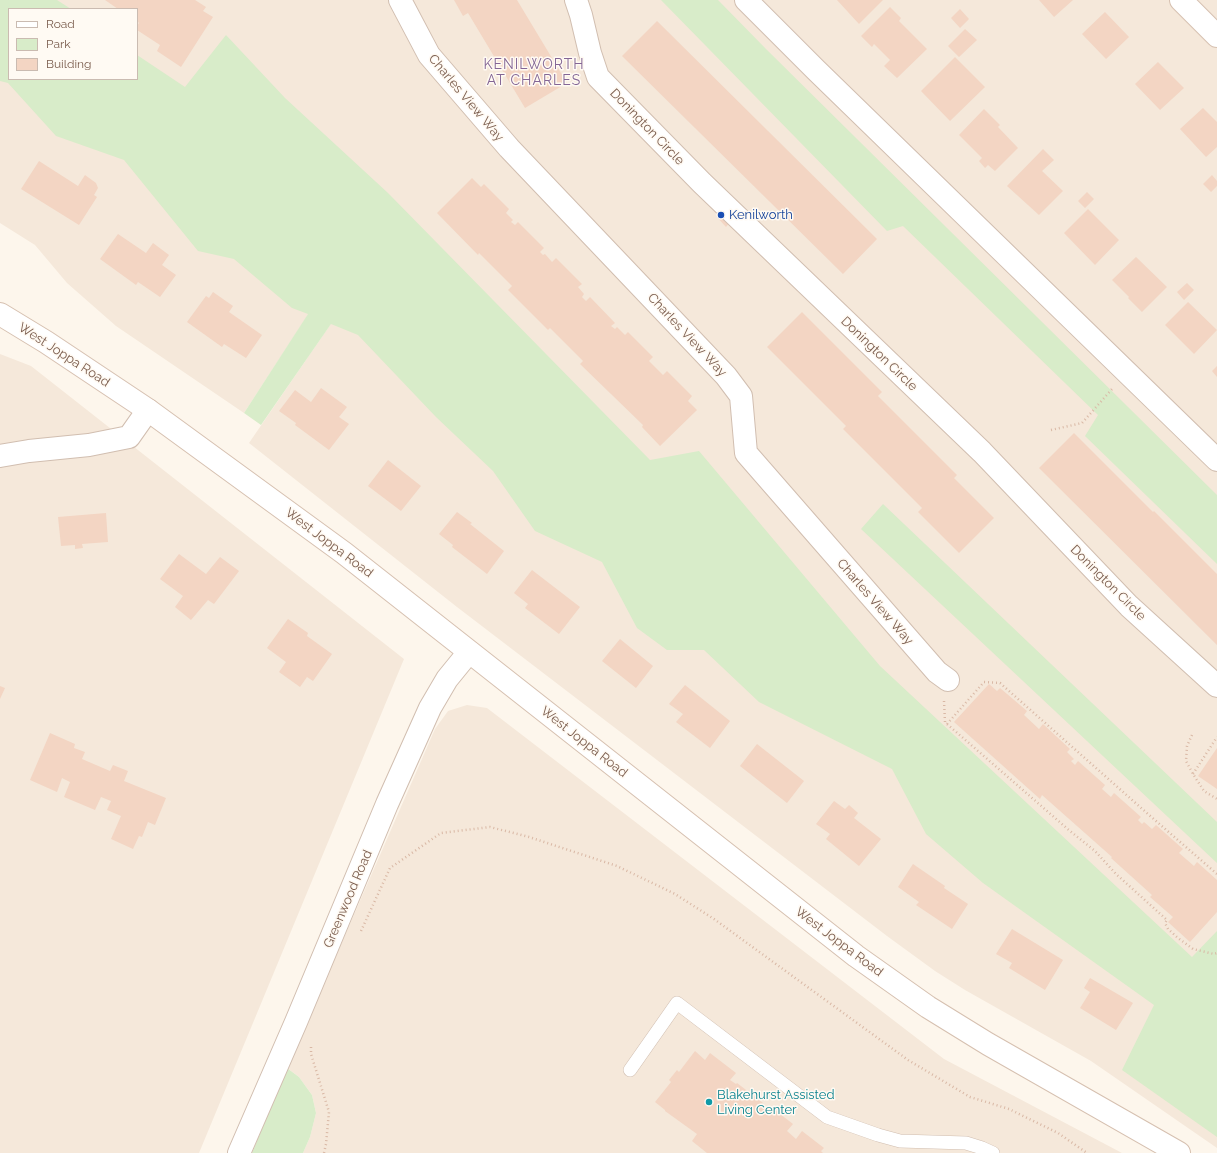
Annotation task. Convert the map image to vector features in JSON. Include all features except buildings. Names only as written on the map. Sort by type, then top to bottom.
[{"type":"street","name":"Charles View Way","points":[[400,0],[428,55],[509,148],[726,376],[741,396],[746,453],[937,672],[948,680]]},
{"type":"street","name":"Donington Circle","points":[[576,0],[590,54],[598,77],[702,183],[982,452],[1129,606],[1217,686]]},
{"type":"street","points":[[746,0],[822,76],[1217,460]]},
{"type":"street","points":[[1181,0],[1217,36]]},
{"type":"street","name":"West Joppa Road","points":[[0,314],[46,342],[148,410],[338,549],[856,956],[928,1007],[988,1044],[1179,1153]]},
{"type":"street","points":[[0,456],[89,445],[129,437],[148,410]]},
{"type":"street","name":"Greenwood Road","points":[[240,1153],[387,804],[430,708],[447,679],[469,652]]},
{"type":"lane","points":[[630,1070],[677,1003],[827,1117],[900,1141],[966,1143],[993,1153]]},
{"type":"path","points":[[1051,430],[1082,423],[1127,372]]},
{"type":"path","points":[[948,680],[944,683],[945,722],[1095,851],[1116,874],[1167,920],[1165,923],[1168,929],[1178,938],[1193,948],[1214,954],[1217,953]]},
{"type":"path","points":[[947,724],[984,682],[1000,683],[1217,874]]},
{"type":"path","points":[[1192,735],[1187,746],[1186,761],[1204,791],[1217,799]]},
{"type":"path","points":[[1193,774],[1217,737]]},
{"type":"path","points":[[360,933],[390,868],[441,833],[490,827],[529,837],[617,866],[675,894],[714,919],[908,1060],[970,1097],[1009,1109],[1058,1133],[1087,1153]]},
{"type":"path","points":[[312,1041],[311,1054],[329,1112],[324,1153]]},
{"type":"shaded area","points":[[24,0],[1217,0],[1217,1148],[1091,1061],[965,990],[935,971],[887,936],[457,607],[249,443],[363,277],[138,76],[138,8],[36,8]]},
{"type":"shaded area","points":[[0,41],[8,80],[11,80],[344,260],[244,413],[116,326],[67,283],[35,245],[0,223]]},
{"type":"shaded area","points":[[0,354],[31,366],[404,659],[199,1153],[0,1153]]},
{"type":"shaded area","points":[[467,705],[487,708],[944,1059],[1122,1153],[303,1153],[310,1137],[316,1113],[312,1095],[299,1077],[287,1068],[435,729],[448,711]]},
{"type":"green space","points":[[0,0],[57,0],[69,8],[8,8],[8,80],[138,80],[138,56],[185,87],[226,35],[285,98],[388,193],[650,460],[699,451],[880,666],[1192,957],[1217,931],[1217,1137],[1122,1070],[1154,1005],[983,883],[926,834],[892,769],[759,702],[704,650],[667,650],[637,628],[602,562],[535,531],[493,471],[436,417],[358,335],[331,324],[261,425],[244,413],[308,314],[292,308],[234,259],[198,251],[124,160],[56,136],[8,83],[0,81]]},
{"type":"green space","points":[[661,0],[718,0],[1217,495],[1217,564],[1085,436],[1098,415],[903,226],[887,231]]},
{"type":"green space","points":[[883,504],[1217,822],[1217,863],[861,529]]},
{"type":"green space","points":[[287,1068],[299,1077],[312,1095],[316,1113],[310,1137],[303,1153],[252,1153]]},
{"type":"place","name":"Kenilworth","points":[[721,215]]},
{"type":"place","name":"Blakehurst Assisted Living Center","points":[[709,1102]]},
{"type":"district","name":"KENILWORTH AT CHARLES","points":[[534,74]]}]
